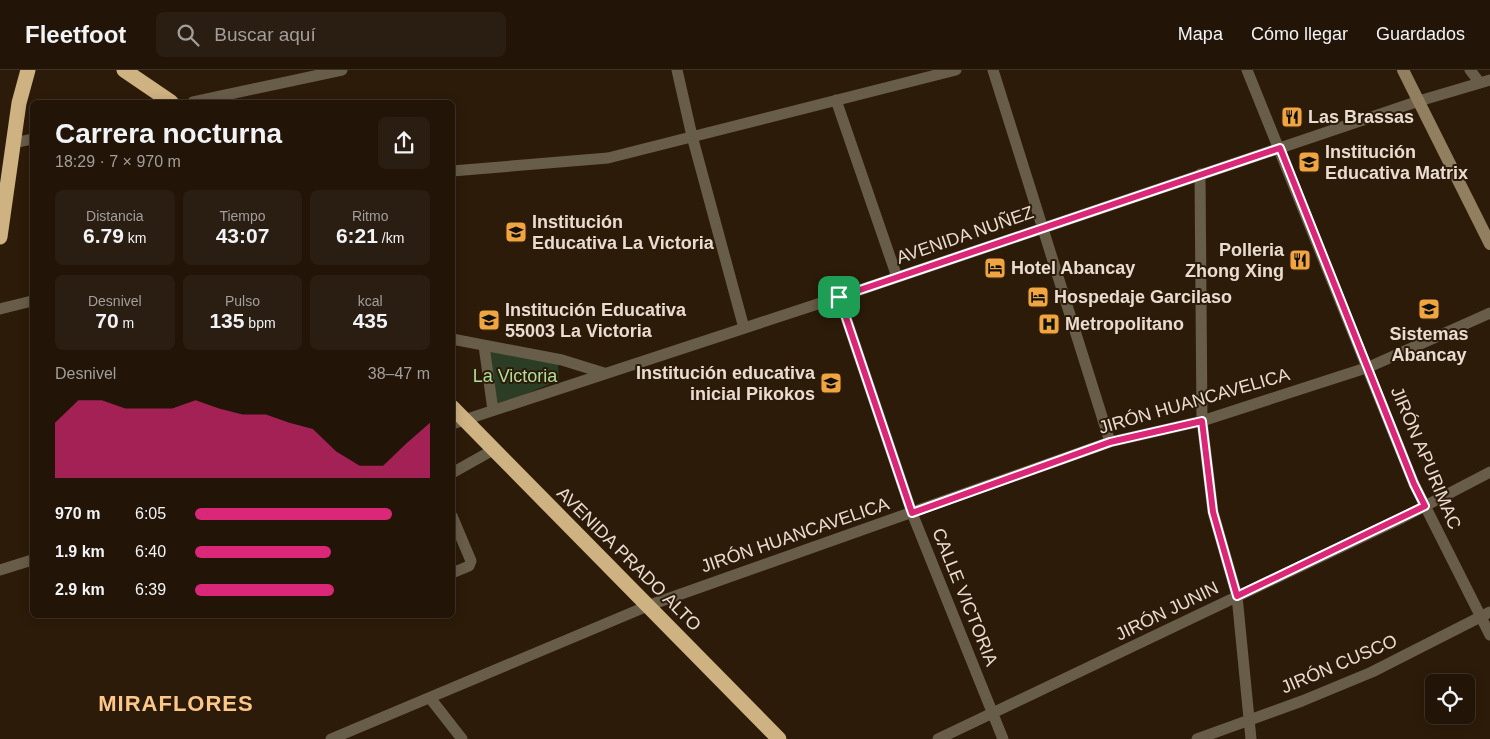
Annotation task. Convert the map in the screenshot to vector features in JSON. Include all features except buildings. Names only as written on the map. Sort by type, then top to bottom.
[{"type":"highway","points":[[0,237],[19,103],[28,70]]},
{"type":"highway","points":[[124,70],[168,100]]},
{"type":"highway","name":"AVENIDA PRADO ALTO","points":[[458,422],[493,450],[650,605],[779,739]]},
{"type":"street","points":[[202,100],[342,70]]},
{"type":"street","points":[[677,70],[692,136],[744,328]]},
{"type":"street","points":[[455,171],[608,158],[956,70]]},
{"type":"street","points":[[993,70],[1110,442]]},
{"type":"street","name":"JIRÓN APURIMAC","points":[[1248,70],[1414,484],[1485,614],[1490,635]]},
{"type":"street","points":[[1404,70],[1490,244]]},
{"type":"street","points":[[1470,70],[1485,82]]},
{"type":"street","name":"AVENIDA NUÑEZ","points":[[458,422],[839,297],[1043,226],[1419,101],[1485,82]]},
{"type":"street","points":[[836,100],[897,277]]},
{"type":"street","points":[[14,143],[30,139]]},
{"type":"street","points":[[1200,174],[1202,421],[1213,512],[1237,596],[1251,739]]},
{"type":"street","name":"CALLE VICTORIA","points":[[839,297],[912,513],[1003,739]]},
{"type":"street","points":[[0,309],[30,302]]},
{"type":"street","name":"JIRÓN HUANCAVELICA","points":[[330,739],[650,605],[1110,442],[1202,421],[1369,368],[1490,313]]},
{"type":"street","points":[[455,340],[562,360],[604,373]]},
{"type":"street","points":[[484,346],[493,410]]},
{"type":"street","points":[[455,471],[493,450]]},
{"type":"street","name":"JIRÓN JUNIN","points":[[938,739],[994,714],[1425,506],[1490,472]]},
{"type":"street","points":[[455,523],[471,561],[468,566],[455,572]]},
{"type":"street","points":[[0,570],[30,561]]},
{"type":"street","name":"JIRÓN CUSCO","points":[[1197,739],[1250,718],[1302,701],[1372,672],[1485,614]]},
{"type":"street","points":[[430,698],[462,739]]},
{"type":"green space","name":"La Victoria","points":[[489,350],[558,364],[559,380],[498,406]]},
{"type":"place","name":"Las Brassas","points":[[1292,117]]},
{"type":"place","name":"Institución Educativa Matrix","points":[[1309,162]]},
{"type":"place","name":"Institución Educativa La Victoria","points":[[516,232]]},
{"type":"place","name":"Polleria Zhong Xing","points":[[1300,260]]},
{"type":"place","name":"Hotel Abancay","points":[[995,268]]},
{"type":"place","name":"Hospedaje Garcilaso","points":[[1038,297]]},
{"type":"place","name":"Sistemas Abancay","points":[[1429,309]]},
{"type":"place","name":"Institución Educativa 55003 La Victoria","points":[[489,320]]},
{"type":"place","name":"Metropolitano","points":[[1049,324]]},
{"type":"place","name":"Institución educativa inicial Pikokos","points":[[831,383]]},
{"type":"district","name":"MIRAFLORES","points":[[176,703]]},
{"type":"route","points":[[1280,148],[1414,484],[1425,506],[1237,596],[1213,512],[1202,421],[1110,442],[912,513],[839,297],[1043,226],[1280,148]]}]
